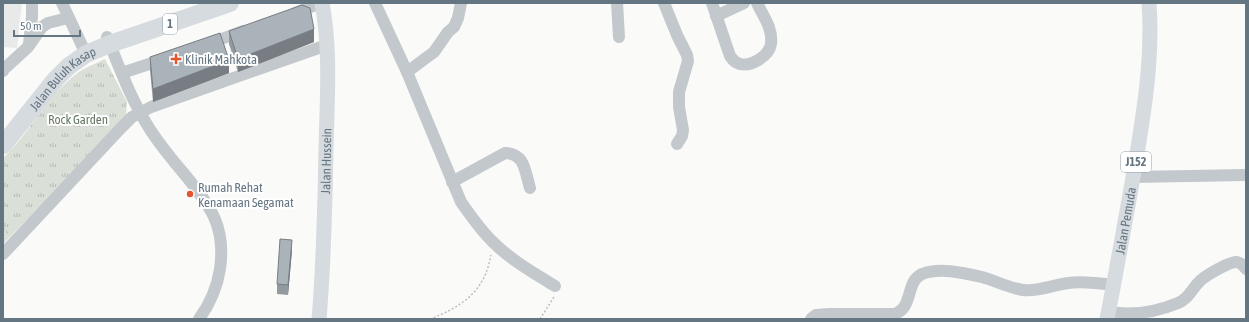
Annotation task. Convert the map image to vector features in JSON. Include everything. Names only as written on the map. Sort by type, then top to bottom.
[{"type":"highway","name":"Jalan Buluh Kasap","points":[[3,131],[45,76],[64,59],[200,3]]},
{"type":"highway","name":"Jalan Buluh Kasap","points":[[108,40],[230,3]]},
{"type":"highway","name":"Jalan Buluh Kasap","points":[[3,145],[56,79],[84,51]]},
{"type":"main road","name":"Jalan Hussein","points":[[319,319],[328,93],[327,45],[322,3]]},
{"type":"main road","name":"Jalan Pemuda","points":[[1108,315],[1133,177],[1147,81],[1150,31],[1149,3]]},
{"type":"street","points":[[28,47],[32,22],[32,3]]},
{"type":"street","points":[[62,3],[84,51]]},
{"type":"street","points":[[284,16],[322,3]]},
{"type":"street","points":[[375,3],[407,72],[461,202],[473,220],[494,244],[506,254],[555,286]]},
{"type":"street","points":[[407,72],[434,52],[448,32],[454,27],[458,18],[461,3]]},
{"type":"street","points":[[617,3],[619,38]]},
{"type":"street","points":[[664,3],[687,55],[688,61],[679,92],[679,106],[683,130],[682,136],[677,144]]},
{"type":"street","points":[[712,3],[730,56],[739,64],[745,64],[762,58],[766,54],[770,45],[769,27],[757,3]]},
{"type":"street","points":[[716,16],[744,3]]},
{"type":"street","points":[[3,70],[28,47],[42,27],[48,23],[68,18]]},
{"type":"street","points":[[195,48],[254,27]]},
{"type":"street","points":[[108,40],[139,112],[159,142],[205,199],[214,214],[218,226],[222,248],[218,277],[213,295],[199,319]]},
{"type":"street","points":[[3,254],[121,128],[139,112],[327,45]]},
{"type":"street","points":[[122,74],[173,56]]},
{"type":"street","points":[[452,182],[505,153],[512,153],[518,156],[521,160],[530,188]]},
{"type":"street","points":[[1133,177],[1246,175]]},
{"type":"street","points":[[1108,315],[1144,314],[1178,303],[1185,299],[1202,279],[1232,262],[1237,262],[1246,270]]},
{"type":"street","points":[[811,319],[816,315],[829,314],[900,313],[908,301],[914,282],[920,275],[933,271],[957,272],[982,277],[1014,288],[1032,291],[1074,283],[1113,285]]},
{"type":"path","points":[[430,319],[440,315],[472,295],[482,282],[494,244]]},
{"type":"path","points":[[540,319],[556,293],[555,286]]},
{"type":"shaded area","points":[[3,3],[22,3],[17,48],[3,47]]},
{"type":"green space","name":"Rock Garden","points":[[105,59],[127,102],[126,115],[120,125],[3,244],[3,158],[22,138],[55,94],[65,84],[82,70]]},
{"type":"building","points":[[302,5],[310,8],[314,29],[238,59],[229,31]]},
{"type":"building","points":[[220,33],[229,60],[153,89],[150,57]]},
{"type":"building","points":[[280,239],[292,240],[288,285],[277,284]]},
{"type":"place","name":"Klinik Mahkota","points":[[176,59]]},
{"type":"place","name":"Rumah Rehat Kenamaan Segamat","points":[[190,194]]}]
